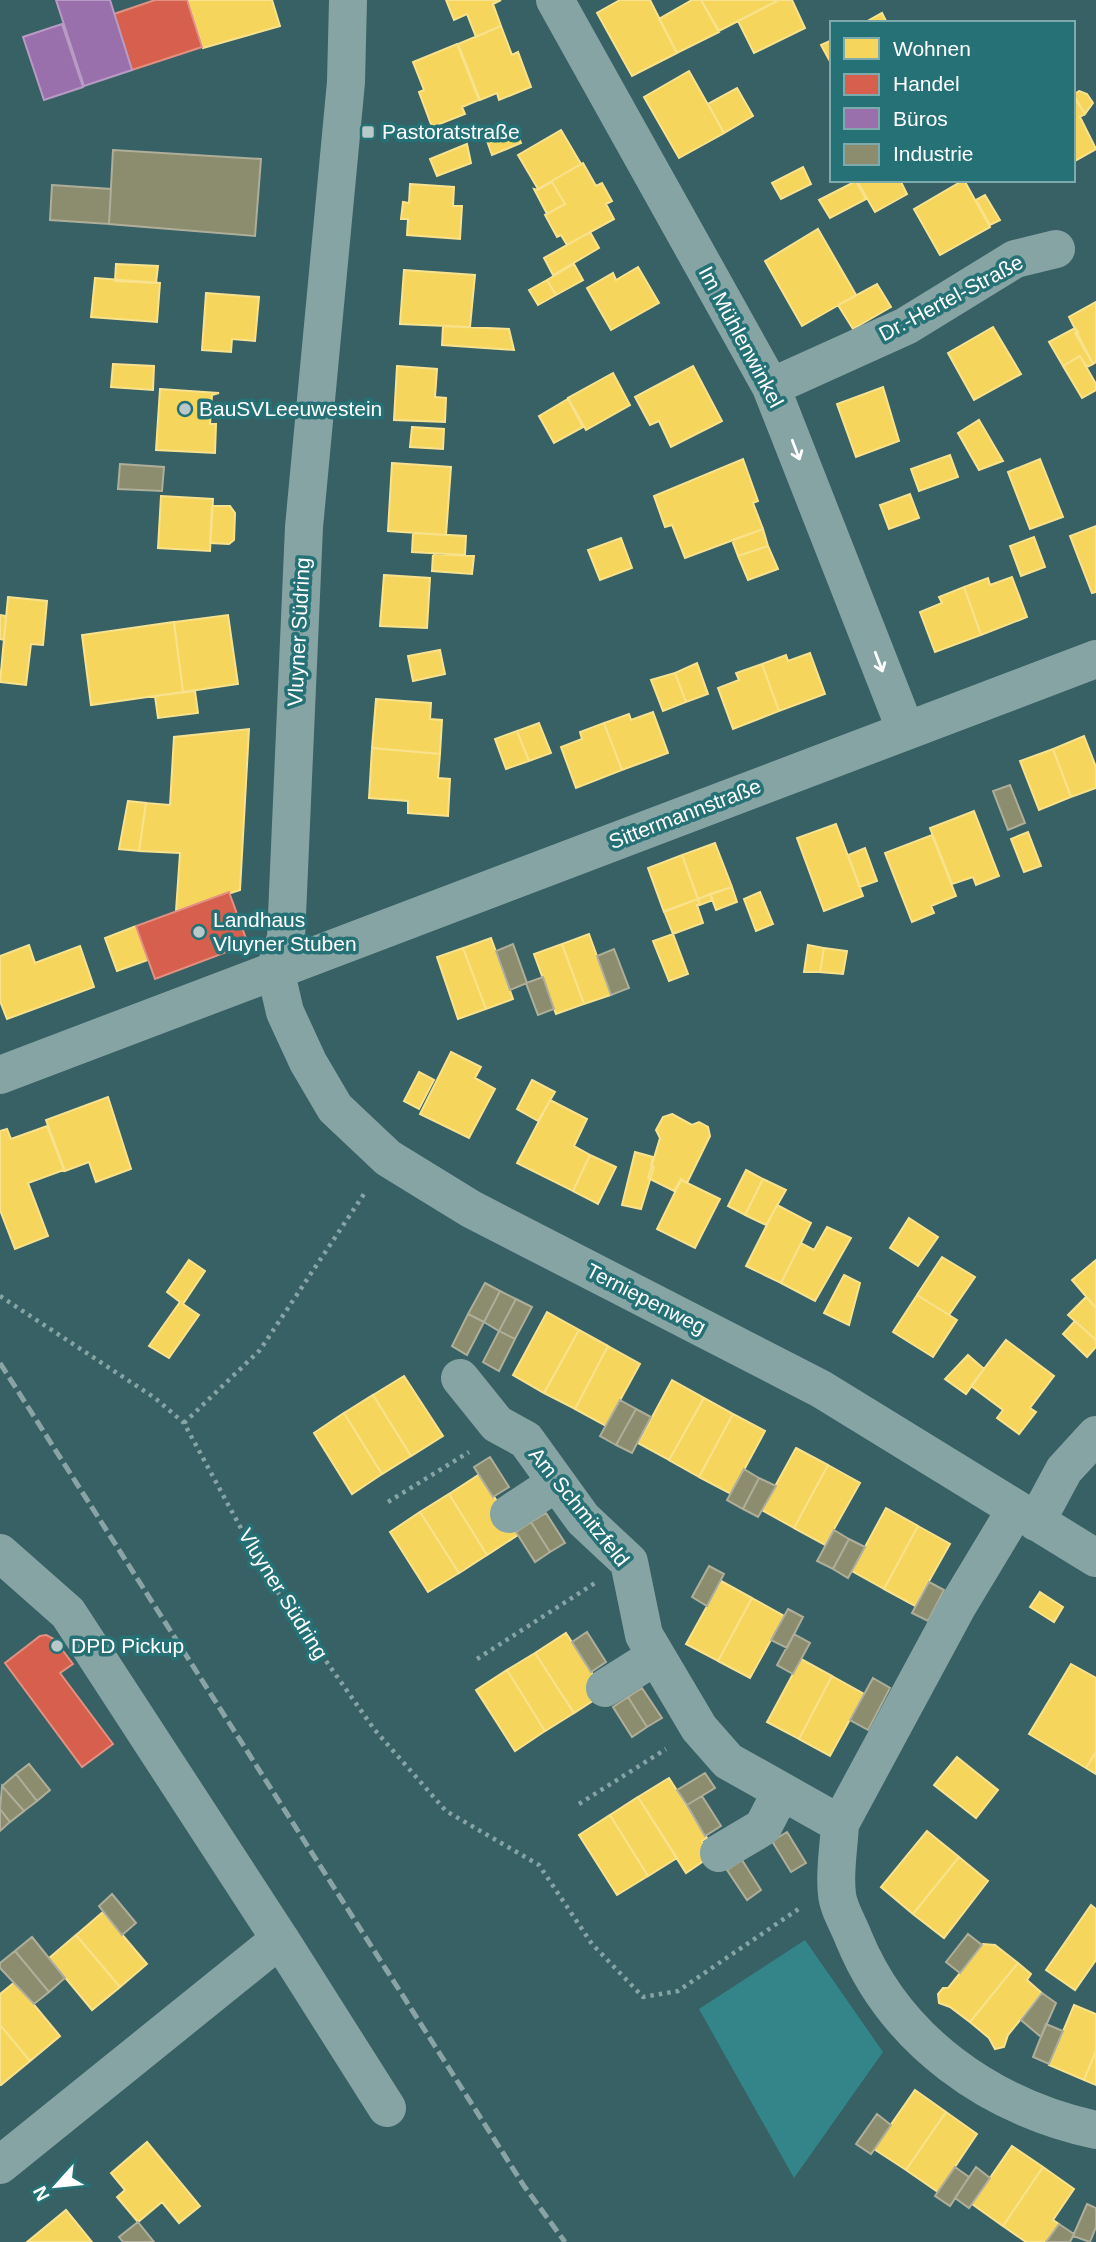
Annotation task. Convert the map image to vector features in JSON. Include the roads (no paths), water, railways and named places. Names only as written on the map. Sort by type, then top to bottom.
[{"type":"street","name":"Vluyner Südring","points":[[275,969],[286,938],[304,527],[346,82],[348,0]]},
{"type":"street","name":"Im Mühlenwinkel","points":[[555,0],[771,387],[906,731]]},
{"type":"street","name":"Dr.-Hertel-Straße","points":[[771,387],[906,326],[1015,259],[1056,249]]},
{"type":"street","name":"Sittermannstraße","points":[[275,969],[1096,659]]},
{"type":"street","points":[[0,1074],[275,969]]},
{"type":"street","name":"Terniepenweg","points":[[275,969],[285,1012],[308,1062],[335,1108],[388,1158],[471,1209],[821,1389],[1096,1558]]},
{"type":"street","name":"Am Schmitzfeld","points":[[460,1378],[497,1424],[526,1440],[583,1519],[629,1562],[644,1635],[699,1728],[727,1761],[840,1824]]},
{"type":"street","points":[[1096,1434],[1026,1516],[957,1607],[840,1824],[837,1896],[871,1974],[900,2018],[945,2061],[995,2095],[1062,2123],[1096,2130]]},
{"type":"street","points":[[509,1514],[556,1483]]},
{"type":"street","points":[[0,1553],[68,1613],[387,2108]]},
{"type":"street","points":[[605,1688],[656,1656]]},
{"type":"street","points":[[719,1853],[763,1827],[781,1792]]},
{"type":"street","points":[[0,2165],[156,2035],[280,1939]]},
{"type":"railway","points":[[0,1363],[524,2186],[565,2242]]},
{"type":"place","name":"Pastoratstraße","points":[[368,132]]},
{"type":"place","name":"BauSVLeeuwestein","points":[[185,409]]},
{"type":"place","name":"Landhaus Vluyner Stuben","points":[[199,932]]},
{"type":"place","name":"DPD Pickup","points":[[57,1646]]}]
